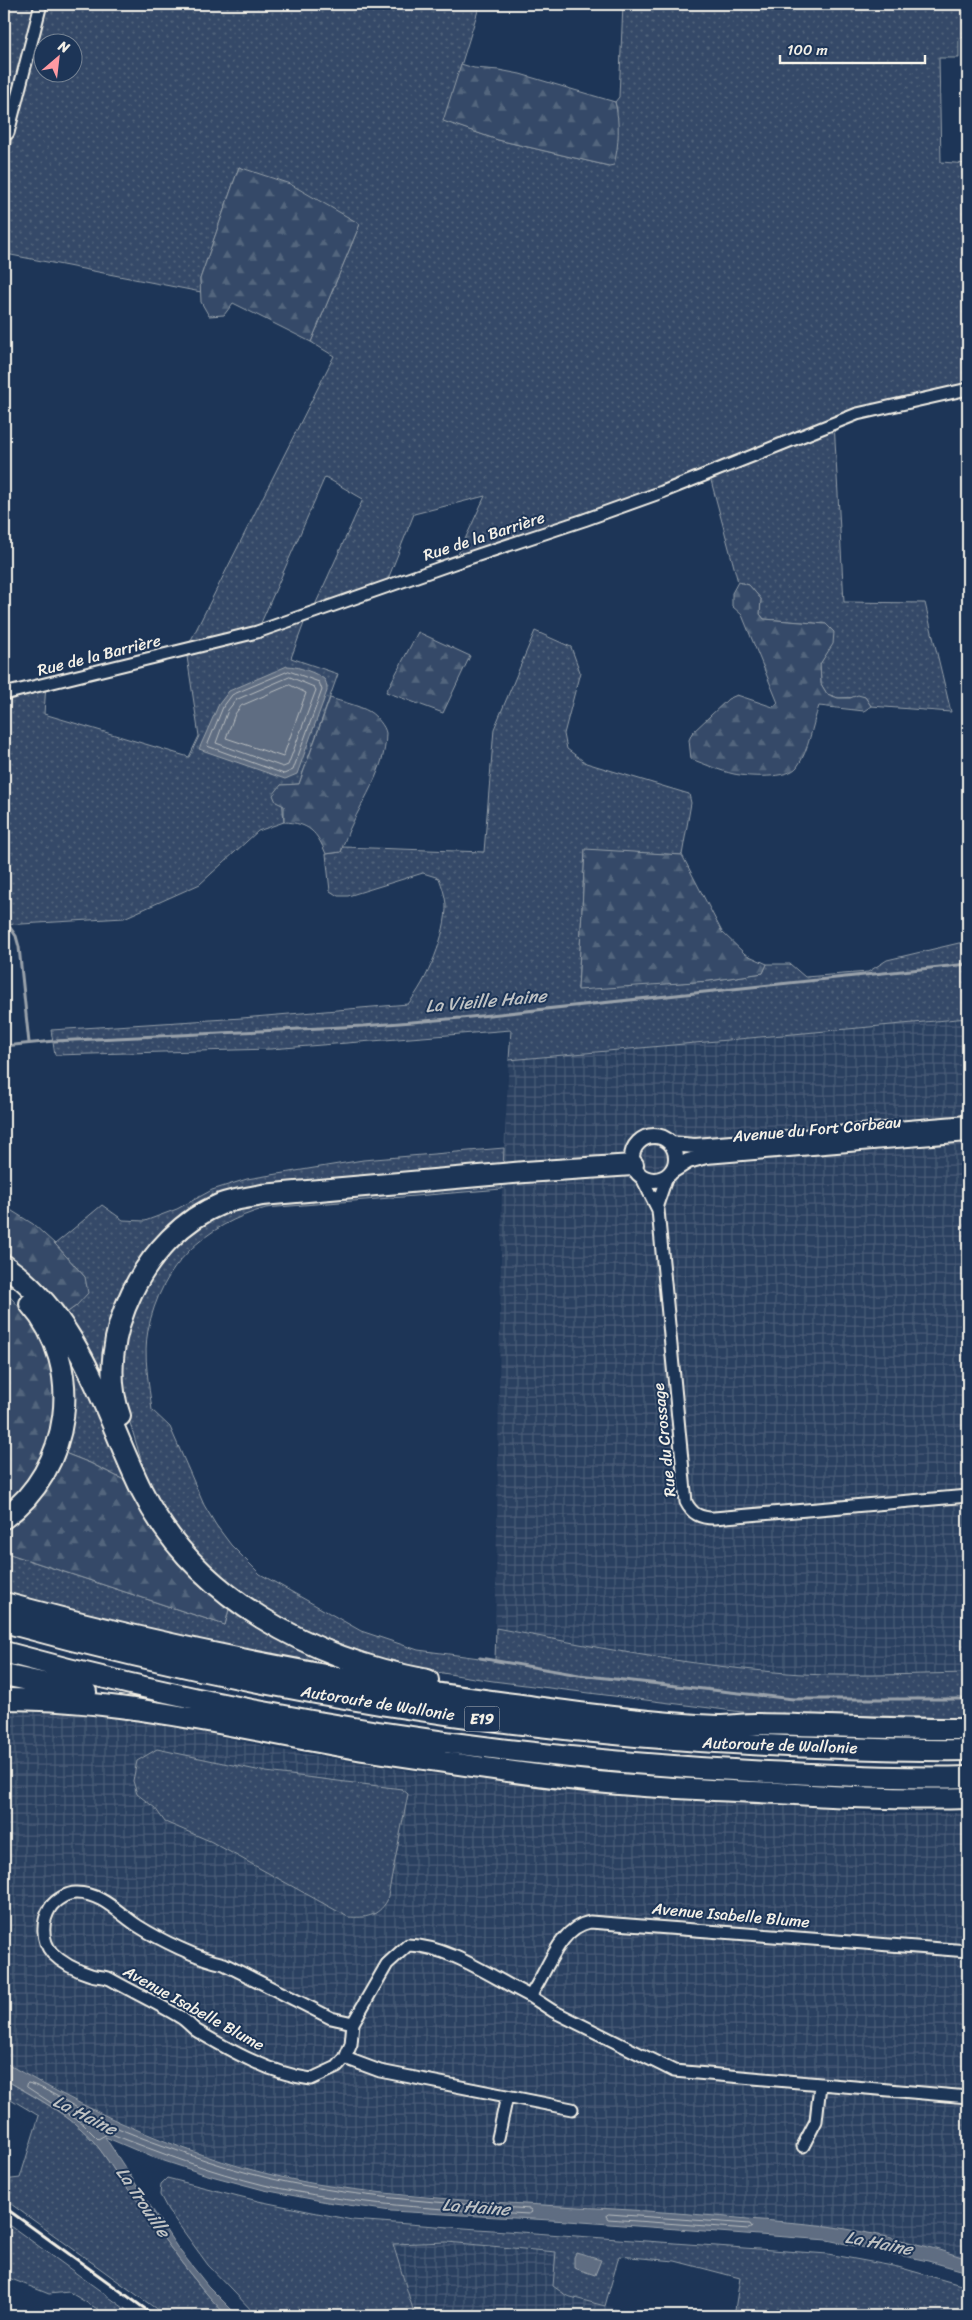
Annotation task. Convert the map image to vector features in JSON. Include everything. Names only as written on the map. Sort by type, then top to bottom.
[{"type":"highway","points":[[131,1464],[130,1444],[115,1401],[115,1347],[120,1320],[129,1296],[145,1269],[179,1230],[202,1214],[221,1204],[262,1195],[525,1172],[637,1170]]},
{"type":"highway","points":[[4,1265],[25,1280],[66,1330],[95,1380],[142,1491],[184,1554],[212,1583],[264,1619],[294,1636],[324,1649],[393,1672],[494,1692],[757,1724],[837,1728],[968,1729]]},
{"type":"highway","points":[[4,1278],[18,1290],[37,1312],[49,1331],[62,1371],[65,1407],[58,1444],[42,1478],[29,1495],[4,1518]]},
{"type":"highway","points":[[4,1604],[193,1649],[449,1696],[582,1714],[719,1726],[757,1724]]},
{"type":"highway","name":"Autoroute de Wallonie","points":[[4,1622],[190,1669],[320,1695],[448,1714],[580,1731],[710,1742],[833,1748],[968,1750]]},
{"type":"highway","name":"Autoroute de Wallonie","points":[[4,1652],[58,1667],[177,1694],[313,1722],[465,1744],[573,1758],[709,1769],[832,1775],[968,1777]]},
{"type":"highway","points":[[4,1675],[143,1704],[187,1717]]},
{"type":"highway","points":[[4,1699],[47,1699],[187,1717],[313,1742],[570,1779],[783,1794],[966,1798]]},
{"type":"street","points":[[8,133],[42,4]]},
{"type":"street","name":"Rue de la Barrière","points":[[4,694],[257,632],[600,514],[857,414],[968,389]]},
{"type":"street","name":"Avenue du Fort Corbeau","points":[[671,1144],[695,1146],[968,1123]]},
{"type":"street","name":"Avenue du Fort Corbeau","points":[[669,1173],[688,1161],[706,1156],[968,1134]]},
{"type":"street","points":[[659,1136],[671,1144],[676,1157],[657,1205],[637,1170],[632,1152],[640,1140],[646,1137],[659,1136]]},
{"type":"street","points":[[637,1170],[653,1180],[669,1173]]},
{"type":"street","name":"Rue du Crossage","points":[[657,1205],[686,1502],[689,1508],[703,1518],[714,1518],[968,1496]]},
{"type":"street","name":"Avenue Isabelle Blume","points":[[346,2058],[337,2067],[311,2079],[266,2065],[220,2044],[195,2030],[182,2018],[106,1978],[92,1975],[61,1961],[51,1951],[44,1935],[44,1922],[51,1906],[60,1898],[75,1893],[91,1895],[110,1904],[138,1926],[205,1960],[224,1964],[331,2018],[352,2023]]},
{"type":"street","name":"Avenue Isabelle Blume","points":[[530,1996],[564,1937],[578,1926],[590,1922],[968,1951]]},
{"type":"street","points":[[572,2108],[380,2071],[346,2058],[351,2044],[352,2023],[387,1964],[408,1945],[425,1945],[444,1952],[530,1996],[553,2011],[669,2070],[968,2097]]},
{"type":"street","points":[[803,2146],[816,2121],[820,2085]]},
{"type":"street","points":[[498,2138],[507,2096]]},
{"type":"shaded area","points":[[968,1018],[968,1718],[750,1713],[495,1660],[502,1189],[509,1060]]},
{"type":"shaded area","points":[[4,1708],[47,1708],[146,1720],[286,1751],[418,1772],[538,1786],[644,1797],[790,1805],[875,1813],[968,1813],[968,2259],[930,2247],[828,2226],[697,2214],[568,2207],[392,2193],[327,2186],[268,2174],[210,2157],[102,2115],[26,2075],[4,2062]]},
{"type":"shaded area","points":[[447,2242],[556,2252],[553,2286],[567,2296],[645,2316],[415,2316],[393,2243]]},
{"type":"green space","points":[[4,4],[480,4],[444,121],[498,140],[609,166],[617,110],[615,102],[619,97],[623,4],[968,4],[968,37],[959,38],[959,58],[939,58],[941,162],[968,164],[968,389],[834,422],[844,602],[925,603],[951,712],[871,706],[865,697],[838,698],[827,694],[821,684],[820,664],[826,654],[826,624],[764,619],[760,614],[761,599],[749,585],[738,582],[709,473],[454,563],[485,496],[414,514],[384,589],[316,612],[316,603],[363,499],[325,477],[257,632],[307,615],[291,658],[338,674],[299,784],[281,785],[284,822],[258,831],[200,884],[124,918],[4,925],[4,694],[46,684],[44,714],[189,757],[199,736],[186,650],[334,356],[311,342],[360,224],[239,167],[200,279],[201,292],[6,254],[4,250]]},
{"type":"green space","points":[[461,64],[474,68],[520,74],[615,102],[618,134],[614,165],[609,166],[498,140],[443,121]]},
{"type":"green space","points":[[239,167],[290,184],[360,224],[311,342],[233,303],[224,315],[209,316],[201,302],[200,279]]},
{"type":"green space","points":[[738,582],[749,585],[761,599],[760,614],[764,619],[826,624],[834,632],[833,644],[820,664],[821,684],[827,694],[838,698],[850,698],[858,695],[865,697],[871,706],[864,711],[819,706],[801,761],[797,767],[785,774],[767,776],[740,775],[691,759],[689,740],[692,733],[728,699],[737,695],[773,707],[778,703],[742,615],[732,606],[732,593]]},
{"type":"green space","points":[[535,631],[571,647],[580,672],[564,734],[567,749],[586,763],[689,794],[691,803],[682,855],[585,850],[578,989],[709,981],[763,973],[767,964],[790,964],[805,977],[868,972],[887,960],[959,943],[968,943],[968,1018],[509,1060],[511,1030],[271,1049],[55,1055],[51,1030],[242,1018],[408,1004],[429,970],[443,929],[446,904],[439,878],[423,873],[348,896],[338,896],[330,891],[326,854],[341,852],[343,847],[484,852],[494,729]]},
{"type":"green space","points":[[418,632],[470,656],[443,713],[386,692]]},
{"type":"green space","points":[[330,698],[370,712],[380,721],[386,733],[385,749],[381,764],[346,837],[341,852],[326,854],[311,830],[300,824],[284,822],[284,806],[276,802],[273,795],[281,785],[299,784]]},
{"type":"green space","points":[[585,849],[682,855],[722,932],[745,954],[767,964],[763,973],[709,981],[578,990]]},
{"type":"green space","points":[[504,1148],[503,1170],[246,1192],[148,1257],[106,1383],[65,1314],[76,1306],[85,1277],[55,1244],[102,1205],[123,1220],[145,1221],[177,1209],[212,1190],[247,1179],[363,1160]]},
{"type":"green space","points":[[503,1180],[502,1189],[266,1208],[244,1215],[223,1225],[189,1251],[175,1268],[163,1286],[154,1307],[148,1330],[146,1360],[152,1410],[170,1427],[204,1505],[231,1545],[260,1574],[361,1631],[418,1650],[495,1660],[496,1628],[600,1648],[739,1669],[798,1674],[847,1675],[968,1673],[968,1718],[750,1713],[493,1681],[430,1671],[380,1658],[305,1631],[244,1598],[196,1554],[162,1507],[146,1476],[124,1403],[121,1363],[130,1319],[151,1274],[185,1236],[211,1216],[238,1207]]},
{"type":"green space","points":[[4,1206],[33,1224],[55,1244],[85,1277],[88,1293],[76,1306],[65,1314],[31,1274],[4,1254]]},
{"type":"green space","points":[[4,1290],[29,1319],[42,1338],[52,1369],[55,1401],[50,1432],[38,1462],[28,1481],[4,1508]]},
{"type":"green space","points":[[56,1322],[136,1486],[90,1463],[62,1452]]},
{"type":"green space","points":[[62,1452],[90,1463],[136,1486],[230,1605],[225,1625],[4,1552],[4,1528],[18,1518]]},
{"type":"green space","points":[[4,1552],[225,1625],[230,1605],[416,1684],[158,1631],[4,1594]]},
{"type":"green space","points":[[157,1749],[266,1772],[402,1789],[408,1794],[387,1901],[379,1910],[371,1915],[348,1917],[210,1841],[165,1822],[155,1808],[137,1794],[133,1781],[137,1761]]},
{"type":"green space","points":[[4,2079],[62,2114],[92,2140],[189,2272],[227,2316],[166,2316],[4,2199],[4,2180],[20,2178],[39,2116],[4,2095]]},
{"type":"green space","points":[[167,2178],[258,2201],[352,2220],[828,2254],[898,2267],[968,2287],[968,2316],[734,2316],[740,2278],[675,2261],[619,2256],[605,2306],[567,2296],[553,2286],[556,2252],[447,2242],[393,2244],[415,2316],[257,2316],[208,2265],[168,2210],[160,2195],[161,2184]]},
{"type":"green space","points":[[4,2221],[135,2316],[109,2316],[69,2292],[49,2294],[4,2276]]},
{"type":"water","points":[[287,666],[317,674],[324,679],[327,686],[327,691],[297,774],[285,779],[199,749],[219,704],[229,691]]},
{"type":"water","points":[[4,2062],[80,2103],[160,2139],[244,2168],[286,2178],[329,2186],[433,2198],[695,2214],[827,2226],[934,2248],[968,2259],[968,2272],[928,2261],[827,2240],[568,2221],[391,2211],[327,2202],[264,2190],[204,2174],[152,2157],[105,2137],[177,2247],[208,2286],[238,2316],[227,2316],[178,2258],[92,2140],[62,2114],[4,2079]]},
{"type":"water","points":[[576,2253],[601,2260],[595,2275],[574,2268]]},
{"type":"waterway","points":[[4,169],[12,135]]},
{"type":"waterway","points":[[4,919],[16,936],[19,947],[29,1043]]},
{"type":"waterway","name":"La Vieille Haine","points":[[4,1046],[54,1041],[363,1026],[461,1018],[968,964]]},
{"type":"waterway","points":[[480,1658],[579,1675],[793,1699],[968,1699]]},
{"type":"railway","points":[[4,2207],[155,2316]]},
{"type":"water label","name":"La Haine","points":[[85,2115]]},
{"type":"water label","name":"La Trouille","points":[[143,2202]]},
{"type":"water label","name":"La Haine","points":[[476,2207]]},
{"type":"water label","name":"La Haine","points":[[879,2243]]}]
